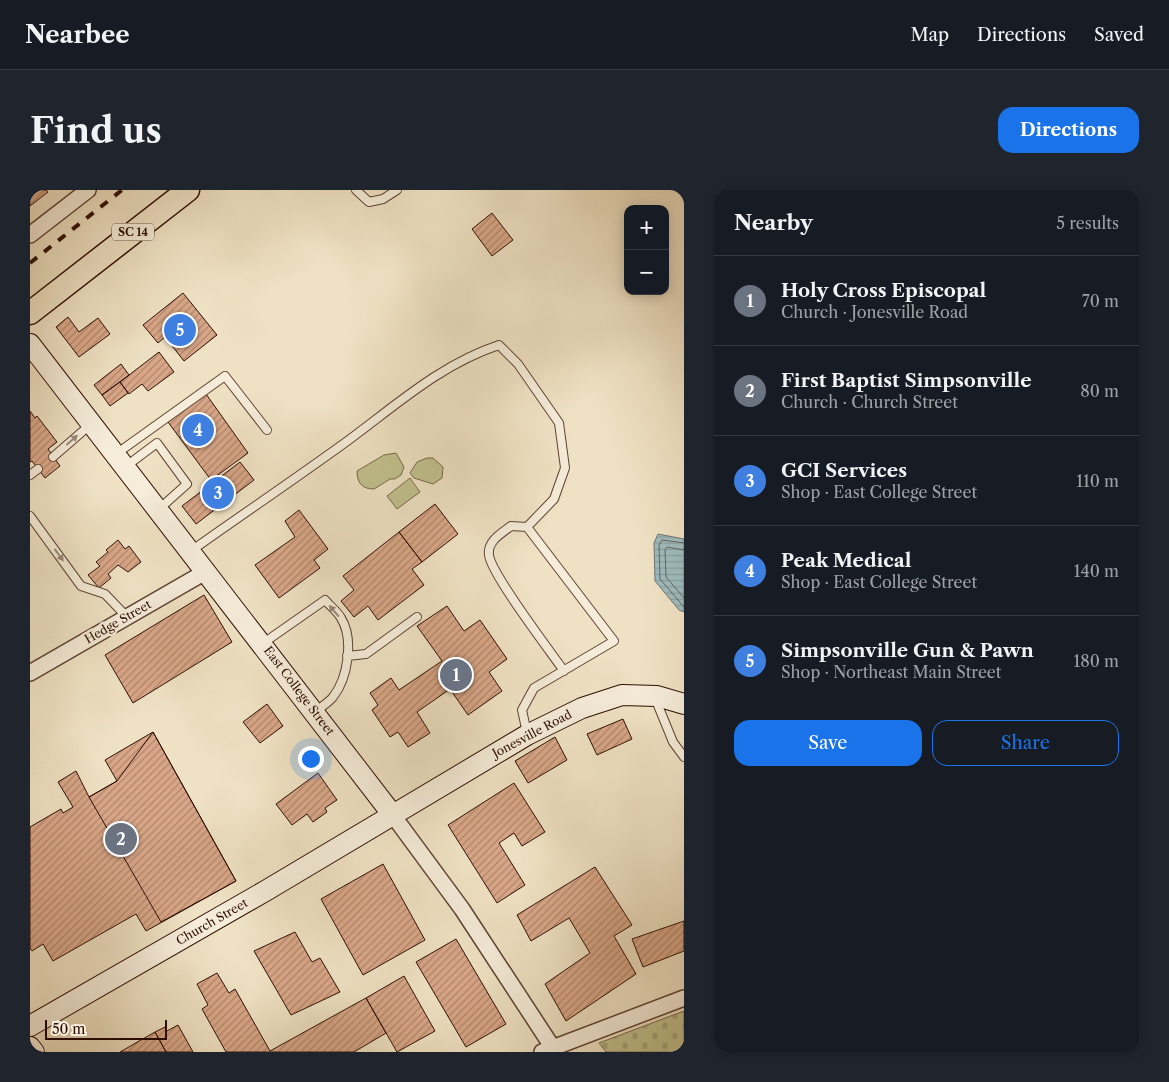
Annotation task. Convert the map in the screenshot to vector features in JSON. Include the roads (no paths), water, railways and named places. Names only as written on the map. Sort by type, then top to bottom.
[{"type":"main road","name":"SC 14","points":[[30,313],[188,190]]},
{"type":"street","points":[[30,235],[88,190]]},
{"type":"street","name":"East College Street","points":[[30,344],[315,712],[462,909],[548,1050]]},
{"type":"street","name":"Hedge Street","points":[[30,673],[207,571]]},
{"type":"street","name":"Jonesville Road","points":[[392,814],[527,735],[598,702],[622,695],[654,696],[684,704]]},
{"type":"street","name":"Church Street","points":[[30,1026],[267,890],[392,814]]},
{"type":"street","points":[[548,1050],[573,1047],[683,1000]]},
{"type":"street","points":[[30,1046],[34,1052]]},
{"type":"lane","points":[[356,190],[369,202],[383,199],[397,190]]},
{"type":"lane","points":[[191,551],[346,442],[435,376],[473,354],[499,344],[518,364],[559,424],[565,468],[554,499],[527,527]]},
{"type":"lane","points":[[120,461],[225,376],[267,430]]},
{"type":"lane","points":[[53,457],[91,424]]},
{"type":"lane","points":[[120,461],[157,442],[187,484],[158,510]]},
{"type":"lane","points":[[30,475],[38,469]]},
{"type":"lane","points":[[30,516],[81,586],[105,594],[127,617]]},
{"type":"lane","points":[[527,735],[522,710],[534,688],[564,671],[614,641],[527,527],[511,526],[491,542],[489,555],[502,582],[564,671]]},
{"type":"lane","points":[[262,644],[325,600],[342,619],[347,637],[346,666],[341,684],[332,698],[315,712]]},
{"type":"lane","points":[[346,656],[366,654],[417,617]]},
{"type":"lane","points":[[654,696],[673,742],[684,758]]},
{"type":"water","points":[[658,534],[684,539],[684,612],[679,610],[655,581],[654,543]]},
{"type":"railway","points":[[30,263],[122,190]]},
{"type":"place","name":"Simpsonville Gun & Pawn","points":[[180,330]]},
{"type":"place","name":"Peak Medical","points":[[198,430]]},
{"type":"place","name":"GCI Services","points":[[218,493]]},
{"type":"place","name":"Holy Cross Episcopal","points":[[456,675]]},
{"type":"place","name":"First Baptist Simpsonville","points":[[121,839]]}]
